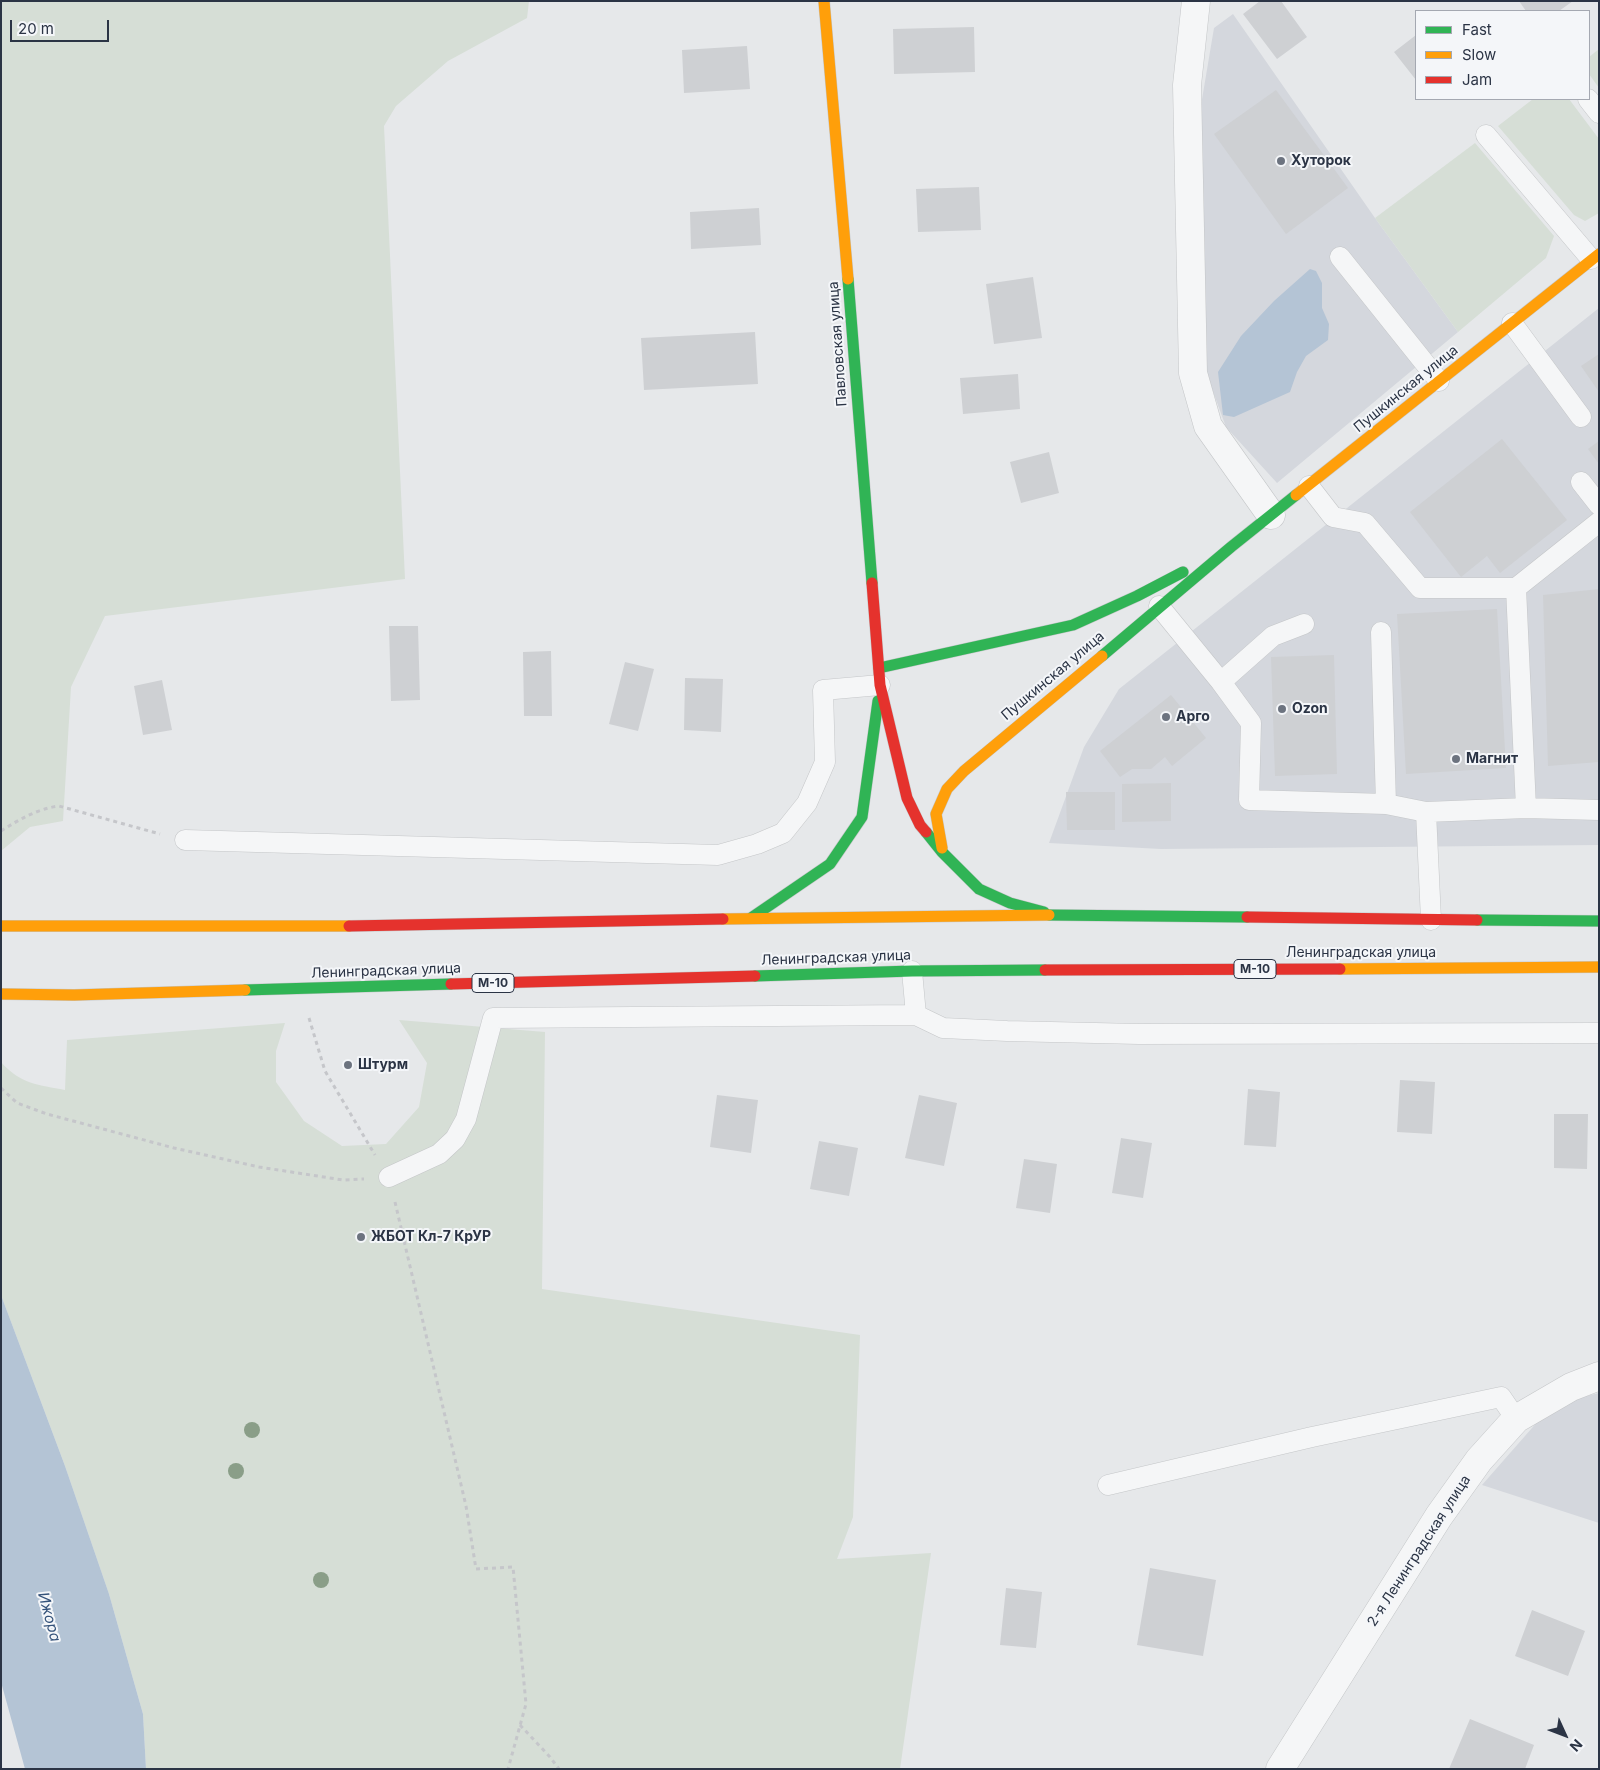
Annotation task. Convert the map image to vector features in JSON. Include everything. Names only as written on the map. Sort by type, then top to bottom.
[{"type":"main road","name":"Павловская улица","points":[[824,1],[842,198],[879,676]]},
{"type":"main road","name":"Пушкинская улица","points":[[942,852],[936,814],[947,789],[964,771],[1231,547],[1595,256]]},
{"type":"main road","name":"Пушкинская улица","points":[[879,676],[1074,625],[1137,596],[1231,547]]},
{"type":"main road","points":[[879,676],[907,798],[920,825],[942,852],[979,889],[1010,903],[1057,915]]},
{"type":"main road","points":[[751,918],[830,864],[862,817],[879,676]]},
{"type":"main road","points":[[1,926],[76,928],[309,928],[751,918],[1057,915],[1599,921]]},
{"type":"main road","name":"Ленинградская улица","points":[[1,994],[74,995],[912,971],[1599,967]]},
{"type":"street","points":[[1196,1],[1187,85],[1193,373],[1208,426],[1272,515]]},
{"type":"street","name":"2-я Ленинградская улица","points":[[1280,1769],[1439,1516],[1478,1460],[1516,1419],[1571,1387],[1599,1376]]},
{"type":"lane","points":[[1589,100],[1599,112]]},
{"type":"lane","points":[[1486,135],[1595,256]]},
{"type":"lane","points":[[1340,257],[1439,381]]},
{"type":"lane","points":[[1512,323],[1582,417]]},
{"type":"lane","points":[[1581,482],[1599,505]]},
{"type":"lane","points":[[1309,486],[1333,518],[1365,523],[1420,588],[1516,588],[1599,522]]},
{"type":"lane","points":[[1516,588],[1526,808]]},
{"type":"lane","points":[[1159,606],[1221,682],[1251,723],[1249,800],[1386,804],[1426,812],[1526,808],[1599,810]]},
{"type":"lane","points":[[1221,682],[1274,636],[1304,624]]},
{"type":"lane","points":[[1382,632],[1386,804]]},
{"type":"lane","points":[[185,840],[718,855],[757,844],[783,833],[807,803],[825,762],[823,690],[879,676]]},
{"type":"lane","points":[[1426,812],[1431,920]]},
{"type":"lane","points":[[912,971],[916,1014]]},
{"type":"lane","points":[[389,1177],[439,1154],[455,1140],[466,1119],[493,1018],[916,1014],[943,1028],[1007,1031],[1139,1034],[1599,1033]]},
{"type":"lane","points":[[1108,1485],[1501,1397],[1516,1419]]},
{"type":"path","points":[[1,831],[21,818],[43,808],[59,806],[185,840]]},
{"type":"path","points":[[309,1017],[324,1071],[389,1177],[466,1506],[476,1569],[513,1568],[526,1704],[508,1769]]},
{"type":"path","points":[[1,1088],[18,1103],[47,1114],[174,1148],[259,1167],[343,1180],[389,1177]]},
{"type":"path","points":[[520,1725],[559,1769]]},
{"type":"shaded area","points":[[1,1],[529,1],[527,18],[448,61],[396,106],[384,126],[405,579],[105,616],[71,687],[63,821],[30,827],[1,851]]},
{"type":"shaded area","points":[[1233,14],[1375,218],[1458,332],[1277,483],[1226,427],[1207,375],[1197,129],[1214,28]]},
{"type":"shaded area","points":[[1599,49],[1599,88],[1590,75],[1590,56]]},
{"type":"shaded area","points":[[1532,100],[1570,100],[1599,139],[1599,213],[1585,221],[1574,215],[1498,126]]},
{"type":"shaded area","points":[[1475,143],[1554,236],[1546,258],[1458,332],[1375,218]]},
{"type":"shaded area","points":[[1599,308],[1599,845],[1161,849],[1049,843],[1084,747],[1119,689]]},
{"type":"shaded area","points":[[399,1020],[545,1032],[542,1289],[860,1335],[853,1517],[837,1559],[931,1553],[900,1769],[146,1769],[143,1714],[109,1594],[65,1466],[1,1295],[1,1062],[15,1075],[23,1079],[38,1085],[65,1090],[67,1040],[285,1023],[276,1051],[276,1082],[304,1121],[342,1146],[386,1144],[419,1107],[427,1063]]},
{"type":"shaded area","points":[[1599,1393],[1599,1523],[1482,1485],[1539,1420],[1569,1400]]},
{"type":"water","points":[[1310,269],[1316,271],[1322,283],[1322,308],[1329,324],[1328,340],[1306,356],[1297,372],[1290,392],[1234,417],[1223,415],[1218,372],[1241,336],[1274,301]]},
{"type":"water","name":"Ижора","points":[[1,1295],[65,1466],[109,1594],[143,1714],[146,1769],[25,1769],[1,1682]]},
{"type":"building","points":[[1260,1],[1281,1],[1307,37],[1277,59],[1243,14]]},
{"type":"building","points":[[1519,1],[1573,1],[1560,10],[1525,10]]},
{"type":"building","points":[[974,27],[975,72],[894,74],[893,29]]},
{"type":"building","points":[[1415,36],[1415,79],[1394,52]]},
{"type":"building","points":[[747,46],[750,89],[684,93],[682,50]]},
{"type":"building","name":"Хуторок","points":[[1276,90],[1348,188],[1286,234],[1214,134]]},
{"type":"building","points":[[979,187],[981,230],[918,232],[916,189]]},
{"type":"building","points":[[759,208],[761,245],[691,249],[690,212]]},
{"type":"building","points":[[1033,277],[1042,338],[994,344],[986,284]]},
{"type":"building","points":[[755,332],[758,384],[644,390],[641,338]]},
{"type":"building","points":[[1599,354],[1599,392],[1581,366]]},
{"type":"building","points":[[1018,374],[1020,409],[963,414],[960,378]]},
{"type":"building","points":[[1502,439],[1567,520],[1500,573],[1487,556],[1461,577],[1410,512]]},
{"type":"building","points":[[1599,441],[1599,464],[1588,449]]},
{"type":"building","points":[[1049,452],[1059,493],[1021,503],[1010,462]]},
{"type":"building","points":[[1599,589],[1599,762],[1548,766],[1543,595]]},
{"type":"building","points":[[1497,609],[1506,768],[1406,774],[1397,614]]},
{"type":"building","points":[[389,626],[418,626],[420,700],[391,701]]},
{"type":"building","points":[[551,651],[552,716],[524,716],[523,652]]},
{"type":"building","points":[[1334,655],[1337,774],[1275,776],[1271,657]]},
{"type":"building","points":[[625,662],[654,669],[638,731],[609,724]]},
{"type":"building","points":[[685,678],[723,679],[721,732],[684,730]]},
{"type":"building","points":[[162,680],[172,730],[143,735],[134,686]]},
{"type":"building","name":"Арго","points":[[1171,695],[1206,738],[1172,766],[1165,757],[1151,769],[1132,769],[1120,777],[1100,751]]},
{"type":"building","points":[[1171,783],[1171,821],[1122,822],[1122,784]]},
{"type":"building","points":[[1066,792],[1115,792],[1115,830],[1067,830]]},
{"type":"building","points":[[1400,1080],[1435,1082],[1432,1134],[1397,1132]]},
{"type":"building","points":[[1248,1089],[1280,1092],[1276,1147],[1244,1145]]},
{"type":"building","points":[[717,1095],[758,1100],[751,1153],[710,1147]]},
{"type":"building","points":[[919,1095],[957,1103],[944,1166],[905,1158]]},
{"type":"building","points":[[1554,1114],[1588,1114],[1587,1169],[1554,1168]]},
{"type":"building","points":[[1121,1138],[1152,1143],[1143,1198],[1112,1193]]},
{"type":"building","points":[[819,1141],[858,1148],[849,1196],[810,1189]]},
{"type":"building","points":[[1024,1159],[1057,1164],[1050,1213],[1016,1208]]},
{"type":"building","points":[[1150,1568],[1216,1580],[1203,1656],[1137,1645]]},
{"type":"building","points":[[1006,1588],[1042,1592],[1036,1648],[1000,1645]]},
{"type":"building","points":[[1532,1610],[1585,1631],[1568,1676],[1515,1656]]},
{"type":"building","points":[[1470,1719],[1534,1745],[1525,1769],[1449,1769]]},
{"type":"traffic: fast","points":[[848,279],[872,583]]},
{"type":"traffic: fast","points":[[1102,656],[1296,495]]},
{"type":"traffic: fast","points":[[879,668],[1073,625],[1137,596],[1183,572]]},
{"type":"traffic: fast","points":[[751,918],[830,864],[862,817],[878,701]]},
{"type":"traffic: fast","points":[[926,832],[942,852],[979,889],[1010,903],[1044,912]]},
{"type":"traffic: fast","points":[[1049,915],[1247,917]]},
{"type":"traffic: fast","points":[[1477,920],[1599,921]]},
{"type":"traffic: fast","points":[[755,976],[912,971],[1045,970]]},
{"type":"traffic: fast","points":[[245,990],[451,984]]},
{"type":"traffic: slow","points":[[824,1],[848,279]]},
{"type":"traffic: slow","points":[[1296,495],[1599,254]]},
{"type":"traffic: slow","points":[[942,848],[936,814],[947,789],[964,771],[1102,656]]},
{"type":"traffic: slow","points":[[723,919],[1049,915]]},
{"type":"traffic: slow","points":[[1,926],[349,926]]},
{"type":"traffic: slow","points":[[1340,969],[1599,967]]},
{"type":"traffic: slow","points":[[1,994],[74,995],[245,990]]},
{"type":"traffic: jam","points":[[872,583],[880,685],[907,798],[920,825],[926,832]]},
{"type":"traffic: jam","points":[[1247,917],[1477,920]]},
{"type":"traffic: jam","points":[[349,926],[723,919]]},
{"type":"traffic: jam","points":[[1045,970],[1340,969]]},
{"type":"traffic: jam","points":[[451,984],[755,976]]},
{"type":"place","name":"Хуторок","points":[[1281,161]]},
{"type":"place","name":"Ozon","points":[[1282,709]]},
{"type":"place","name":"Арго","points":[[1166,717]]},
{"type":"place","name":"Магнит","points":[[1456,759]]},
{"type":"place","name":"Штурм","points":[[348,1065]]},
{"type":"place","name":"ЖБОТ Кл-7 КрУР","points":[[361,1237]]}]
